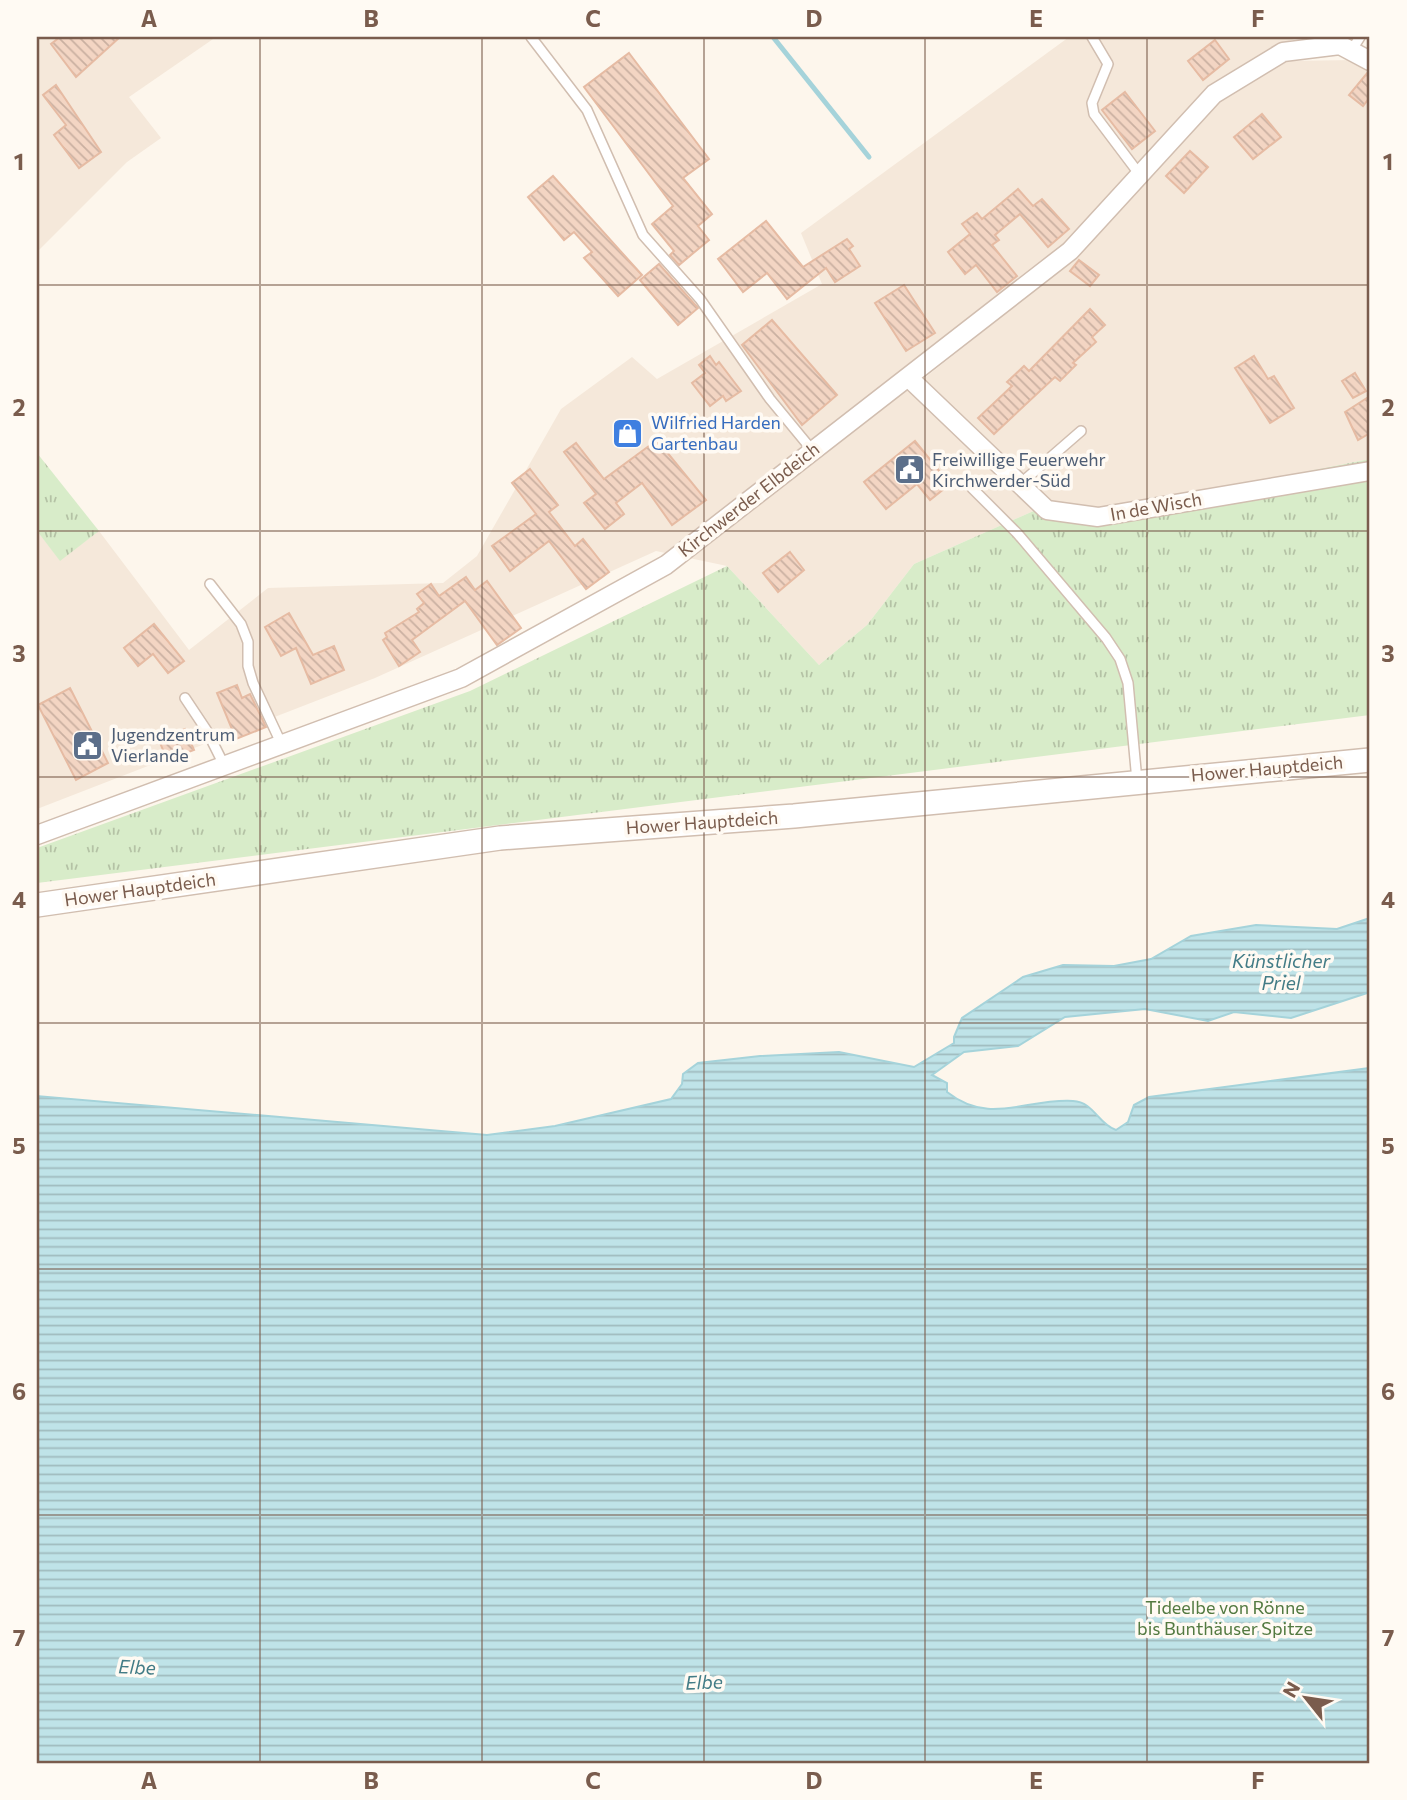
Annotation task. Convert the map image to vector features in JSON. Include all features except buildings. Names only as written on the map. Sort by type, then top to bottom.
[{"type":"street","name":"Kirchwerder Elbdeich","points":[[37,835],[461,678],[666,565],[1070,251],[1214,94],[1283,52],[1355,44],[1370,61]]},
{"type":"street","name":"In de Wisch","points":[[909,378],[1047,510],[1098,517],[1370,471]]},
{"type":"street","name":"Hower Hauptdeich","points":[[37,905],[500,838],[794,816],[1370,760]]},
{"type":"lane","points":[[531,37],[587,110],[643,235],[700,299],[769,399],[812,450]]},
{"type":"lane","points":[[1092,37],[1108,64],[1093,103],[1094,114],[1140,175]]},
{"type":"lane","points":[[1020,485],[1081,431]]},
{"type":"lane","points":[[972,488],[1017,533],[1107,638],[1120,659],[1128,683],[1137,781]]},
{"type":"lane","points":[[210,583],[241,624],[248,642],[248,666],[281,743]]},
{"type":"lane","points":[[185,698],[207,731],[224,765]]},
{"type":"shaded area","points":[[37,37],[216,37],[129,97],[161,138],[127,162],[37,252]]},
{"type":"shaded area","points":[[1069,37],[1302,37],[1282,43],[1214,85],[1064,246],[902,377],[1038,509],[914,564],[867,625],[819,665],[727,566],[656,551],[375,678],[37,809],[37,531],[60,560],[99,531],[189,650],[268,588],[443,583],[477,556],[561,409],[632,357],[657,379],[822,284],[801,233]]},
{"type":"shaded area","points":[[1355,60],[1370,72],[1370,459],[1098,513],[1050,507],[922,380],[1078,256],[1219,102],[1285,61]]},
{"type":"green space","points":[[37,453],[99,531],[60,561],[37,531]]},
{"type":"green space","points":[[1370,459],[1370,715],[37,883],[37,848],[470,691],[727,566],[819,665],[867,625],[914,564],[1038,509],[1098,513]]},
{"type":"water","points":[[1370,918],[1370,991],[1367,993],[1291,1018],[1234,1012],[1208,1021],[1145,1009],[1065,1017],[1018,1046],[964,1052],[932,1075],[947,1083],[947,1092],[978,1107],[993,1109],[1056,1101],[1080,1102],[1116,1130],[1128,1122],[1134,1105],[1149,1097],[1370,1068],[1370,1763],[37,1763],[37,1096],[487,1135],[555,1126],[671,1099],[682,1084],[683,1074],[698,1063],[760,1056],[839,1052],[914,1067],[954,1043],[962,1018],[1023,977],[1063,965],[1114,966],[1151,959],[1191,936],[1256,925],[1337,929]]},
{"type":"waterway","points":[[773,37],[869,157]]},
{"type":"place","name":"Wilfried Harden Gartenbau","points":[[628,433]]},
{"type":"place","name":"Freiwillige Feuerwehr Kirchwerder-Süd","points":[[909,470]]},
{"type":"place","name":"Jugendzentrum Vierlande","points":[[88,745]]},
{"type":"water label","name":"Künstlicher Priel","points":[[1281,972]]},
{"type":"water label","name":"Elbe","points":[[137,1667]]},
{"type":"water label","name":"Elbe","points":[[704,1682]]},
{"type":"park label","name":"Tideelbe von Rönne bis Bunthäuser Spitze","points":[[1225,1618]]}]
